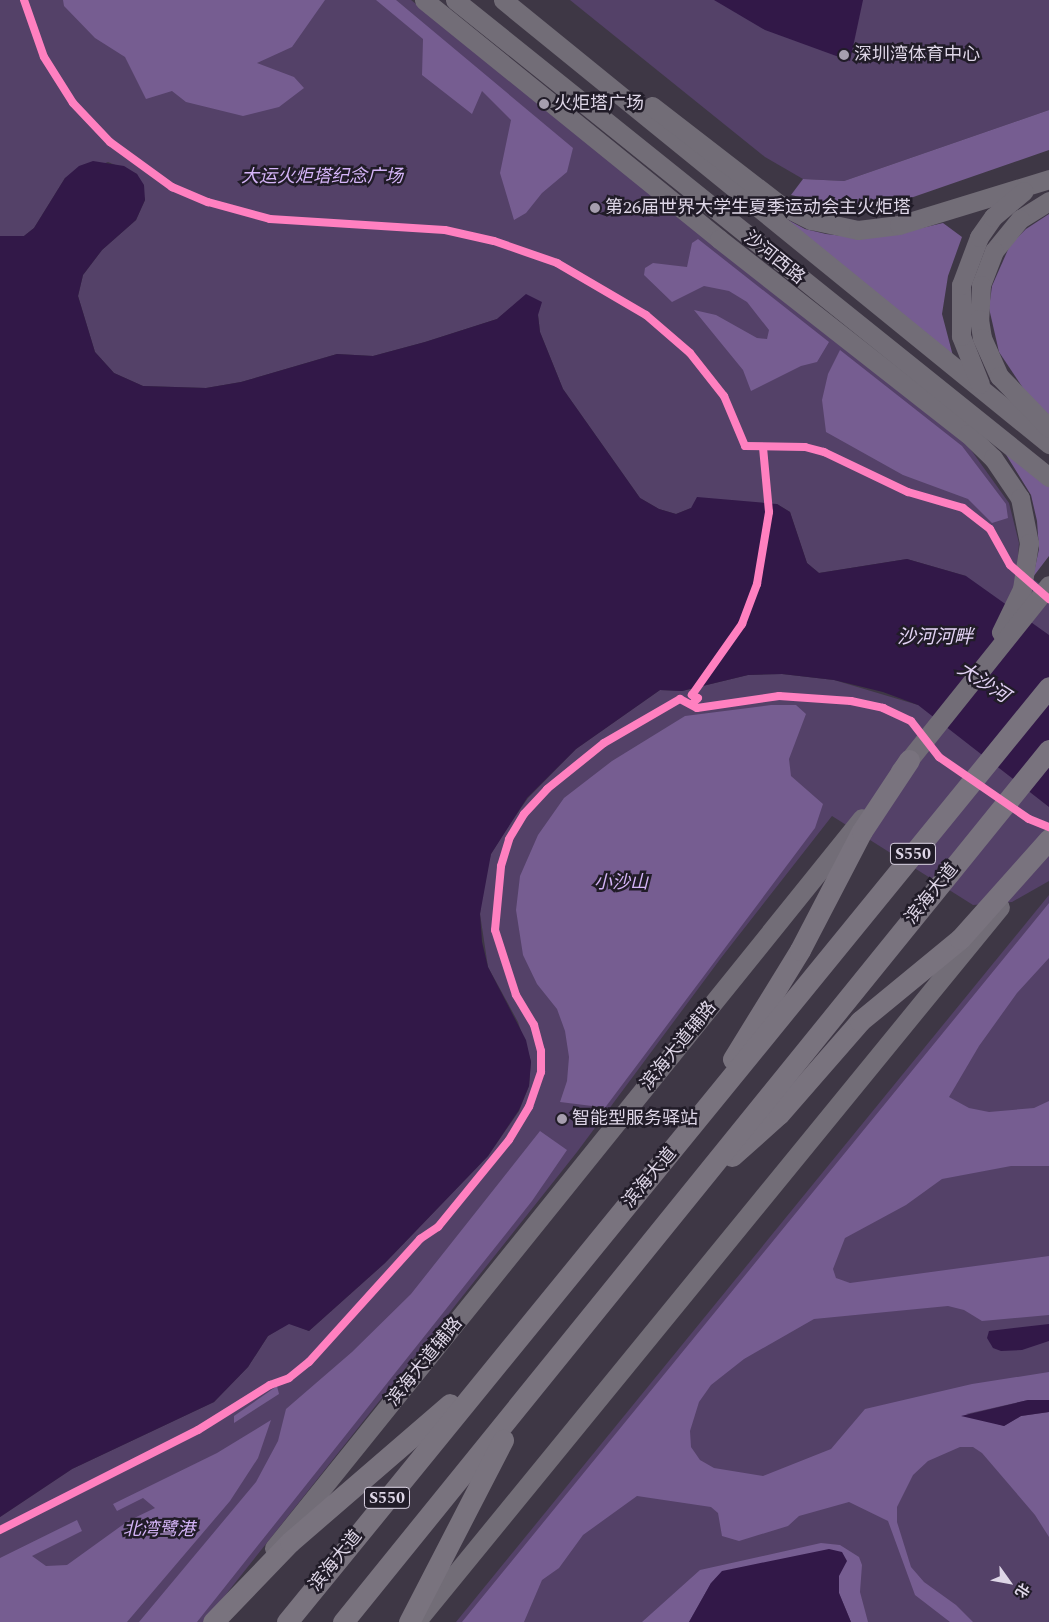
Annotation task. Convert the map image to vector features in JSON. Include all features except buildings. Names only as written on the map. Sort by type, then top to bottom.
[{"type":"highway","name":"滨海大道","points":[[287,1622],[487,1374],[682,1140],[771,1015],[1049,687]]},
{"type":"highway","name":"滨海大道","points":[[817,1054],[1049,750]]},
{"type":"highway","points":[[771,1015],[800,950],[862,832],[909,760]]},
{"type":"highway","points":[[817,1054],[960,939],[1049,839]]},
{"type":"highway","name":"S550","points":[[343,1622],[694,1188],[765,1129],[817,1054]]},
{"type":"highway","points":[[213,1622],[290,1542],[487,1374]]},
{"type":"highway","points":[[409,1622],[528,1394]]},
{"type":"main road","points":[[424,0],[563,114],[980,445],[1014,485],[1024,511],[1028,558],[1022,589],[993,648],[968,686]]},
{"type":"main road","name":"沙河西路","points":[[454,0],[1049,476]]},
{"type":"main road","name":"沙河西路","points":[[503,0],[824,264],[1049,444]]},
{"type":"main road","points":[[551,38],[648,103],[779,204],[811,220],[858,230],[899,225],[1046,180]]},
{"type":"main road","points":[[563,114],[688,189]]},
{"type":"main road","points":[[1046,180],[1023,192],[993,218],[968,260],[958,311],[965,353],[987,396],[1049,469]]},
{"type":"main road","points":[[1049,201],[1020,219],[994,251],[981,285],[978,319],[984,345],[999,376],[1049,428]]},
{"type":"main road","name":"滨海大道辅路","points":[[213,1622],[1049,585]]},
{"type":"main road","points":[[416,1622],[1049,845]]},
{"type":"green space","points":[[0,0],[411,0],[966,443],[1009,503],[1019,543],[1017,568],[1049,590],[1049,881],[1012,902],[973,905],[832,816],[721,958],[577,1152],[204,1622],[0,1622],[0,1517],[72,1469],[214,1402],[248,1367],[268,1336],[289,1323],[309,1331],[385,1263],[488,1156],[519,1111],[529,1086],[531,1061],[518,1022],[488,967],[480,914],[483,883],[491,854],[507,828],[528,798],[576,749],[660,690],[682,691],[748,675],[782,674],[834,680],[918,705],[966,576],[907,559],[819,573],[807,563],[790,512],[777,504],[691,508],[676,514],[659,509],[640,498],[563,389],[540,332],[538,315],[526,295],[497,319],[425,342],[373,356],[337,354],[241,382],[206,388],[143,386],[114,373],[95,352],[78,296],[83,275],[102,250],[136,220],[145,200],[137,174],[108,162],[65,178],[34,228],[24,236],[0,236]]},
{"type":"green space","points":[[63,0],[325,0],[292,47],[257,63],[294,77],[304,88],[279,107],[243,116],[186,102],[172,91],[146,99],[125,57],[95,38],[64,6]]},
{"type":"green space","points":[[376,0],[396,0],[573,148],[567,172],[542,193],[526,213],[514,220],[500,173],[511,120],[482,91],[472,114],[422,75],[423,39]]},
{"type":"green space","name":"深圳湾体育中心","points":[[570,0],[1049,0],[1049,110],[844,181],[803,179],[765,157]]},
{"type":"green space","points":[[1049,110],[1049,150],[896,203],[871,207],[844,207],[791,195],[803,179],[844,181]]},
{"type":"green space","points":[[773,212],[805,229],[826,234],[860,238],[892,235],[943,223],[962,237],[948,276],[942,314],[953,356]]},
{"type":"green space","points":[[1049,214],[1049,415],[1025,391],[999,352],[989,308],[992,286],[1010,245],[1026,229]]},
{"type":"green space","points":[[698,239],[829,342],[817,362],[801,366],[751,391],[743,370],[694,310],[716,315],[757,338],[767,339],[769,330],[747,302],[729,291],[704,286],[672,302],[644,275],[645,268],[653,263],[687,267],[692,243]]},
{"type":"green space","points":[[840,350],[962,446],[1006,504],[1008,518],[992,523],[968,499],[903,475],[826,432],[822,400],[828,374]]},
{"type":"green space","points":[[1000,445],[1049,485],[1049,556],[1033,577],[1039,549],[1037,521],[1031,495]]},
{"type":"green space","name":"小沙山","points":[[771,705],[796,705],[806,714],[789,759],[791,776],[823,804],[815,828],[598,1117],[592,1106],[560,1102],[567,1081],[569,1057],[565,1031],[557,1009],[537,984],[523,955],[516,910],[520,876],[538,835],[564,798],[612,761],[685,716]]},
{"type":"green space","points":[[1049,895],[1049,1622],[456,1622]]},
{"type":"green space","points":[[1049,903],[1049,958],[1017,993],[979,1046],[949,1097],[969,1108],[989,1112],[1034,1108],[1049,1101],[1049,1166],[1011,1166],[942,1179],[906,1205],[845,1238],[833,1269],[836,1278],[850,1283],[1049,1256],[1049,1315],[982,1321],[964,1310],[948,1306],[814,1319],[744,1359],[711,1385],[699,1402],[690,1431],[691,1447],[700,1460],[714,1468],[763,1476],[831,1449],[865,1409],[972,1384],[1049,1372],[1049,1400],[1028,1400],[966,1414],[1004,1426],[1021,1416],[1049,1412],[1049,1537],[1035,1515],[982,1453],[973,1447],[960,1447],[928,1461],[913,1475],[897,1507],[897,1522],[911,1567],[924,1582],[956,1605],[973,1622],[950,1622],[915,1595],[888,1521],[849,1502],[799,1516],[788,1526],[739,1541],[722,1536],[718,1513],[711,1507],[637,1496],[583,1535],[559,1568],[542,1580],[524,1622],[462,1622]]},
{"type":"green space","points":[[540,1131],[567,1150],[532,1201],[197,1622],[139,1622],[256,1482],[278,1441],[286,1409],[352,1352],[411,1294]]},
{"type":"green space","points":[[277,1386],[279,1394],[234,1423],[234,1416]]},
{"type":"green space","name":"北湾鹭港","points":[[271,1420],[258,1458],[230,1501],[127,1622],[0,1622],[0,1558],[77,1520],[82,1531],[32,1556],[46,1566],[67,1565],[128,1521],[155,1508],[143,1498],[117,1511],[113,1504],[217,1453]]},
{"type":"green space","points":[[821,1543],[840,1545],[859,1557],[862,1565],[860,1592],[868,1622],[851,1622],[839,1593],[839,1576],[711,1583],[689,1622],[642,1622],[700,1570]]},
{"type":"water","points":[[714,0],[863,0],[850,61],[765,30]]},
{"type":"water","points":[[93,161],[124,166],[137,174],[144,185],[145,200],[136,220],[102,250],[83,275],[78,296],[95,352],[114,373],[143,386],[206,388],[241,382],[337,354],[373,356],[425,342],[497,319],[526,294],[542,302],[538,315],[540,332],[563,389],[640,498],[659,509],[676,514],[691,508],[697,497],[777,504],[790,512],[807,563],[819,573],[907,559],[966,576],[1049,635],[1049,807],[918,705],[883,692],[834,680],[782,674],[748,675],[682,691],[660,690],[576,749],[527,798],[491,854],[480,914],[482,942],[488,967],[526,1040],[531,1062],[529,1086],[519,1110],[488,1156],[385,1263],[309,1331],[289,1324],[268,1336],[248,1367],[214,1402],[72,1469],[0,1517],[0,236],[24,236],[34,228],[65,178],[79,166]]},
{"type":"water","points":[[1049,1324],[1049,1341],[1022,1350],[1001,1351],[993,1348],[987,1338],[989,1331]]},
{"type":"water","points":[[1028,1400],[1049,1400],[1049,1412],[1021,1416],[1004,1426],[961,1416]]},
{"type":"water","points":[[829,1549],[842,1552],[847,1561],[839,1576],[839,1593],[851,1622],[689,1622],[711,1583],[722,1571]]},
{"type":"cycle path","points":[[24,0],[44,57],[73,103],[110,142],[172,187],[208,202],[270,219],[445,230],[494,241],[557,263],[646,315],[690,353],[724,396],[745,446],[805,447],[824,452],[908,492],[963,508],[990,529],[1010,565],[1049,599]]},
{"type":"cycle path","points":[[692,704],[698,698],[692,695],[742,624],[757,584],[769,512],[763,447]]},
{"type":"cycle path","points":[[0,1530],[198,1430],[270,1385],[289,1378],[309,1362],[420,1239],[438,1227],[509,1140],[529,1107],[541,1072],[541,1051],[534,1025],[516,995],[495,930],[501,866],[509,839],[524,814],[547,789],[604,743],[680,699],[697,708],[779,696],[851,701],[883,708],[911,721],[939,757],[1029,819],[1049,827]]},
{"type":"place","name":"深圳湾体育中心","points":[[844,55]]},
{"type":"place","name":"火炬塔广场","points":[[544,104]]},
{"type":"place","name":"第26届世界大学生夏季运动会主火炬塔","points":[[595,208]]},
{"type":"place","name":"智能型服务驿站","points":[[562,1119]]},
{"type":"park label","name":"大运火炬塔纪念广场","points":[[322,177]]},
{"type":"water label","name":"沙河河畔","points":[[935,638]]},
{"type":"water label","name":"大沙河","points":[[983,683]]}]
